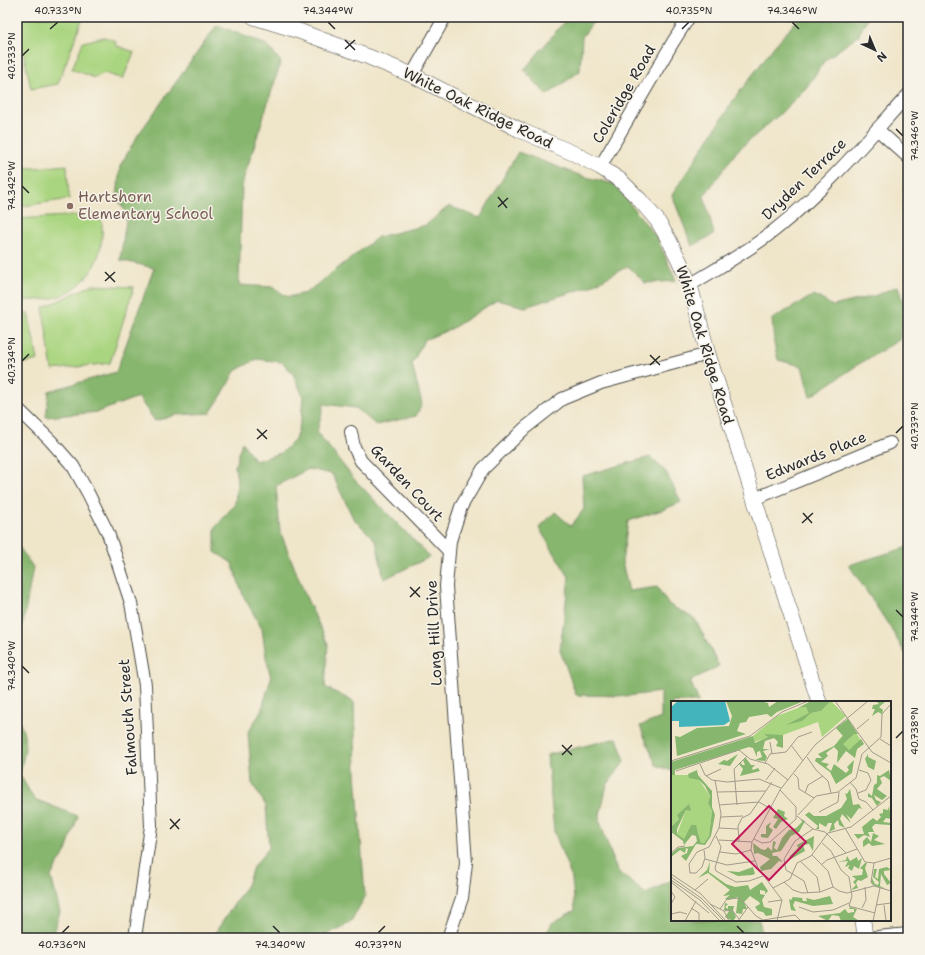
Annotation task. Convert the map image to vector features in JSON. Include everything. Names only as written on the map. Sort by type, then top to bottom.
[{"type":"street","name":"White Oak Ridge Road","points":[[254,17],[296,30],[369,57],[412,75],[522,131],[575,154],[600,167],[620,180],[657,220],[669,240],[690,285],[708,354],[819,701]]},
{"type":"street","points":[[412,75],[445,17]]},
{"type":"street","name":"Coleridge Road","points":[[600,167],[673,42],[690,17]]},
{"type":"street","name":"Dryden Terrace","points":[[690,285],[752,248],[799,210],[823,187],[908,95]]},
{"type":"street","points":[[877,129],[908,158]]},
{"type":"street","name":"Long Hill Drive","points":[[448,938],[462,898],[466,863],[446,586],[450,541],[461,507],[482,469],[525,428],[562,399],[600,382],[708,354]]},
{"type":"street","name":"Falmouth Street","points":[[17,408],[50,440],[73,466],[108,533],[131,603],[145,685],[151,826],[136,938]]},
{"type":"street","name":"Garden Court","points":[[352,432],[354,446],[361,461],[449,551]]},
{"type":"street","name":"Edwards Place","points":[[754,499],[890,443]]},
{"type":"street","points":[[863,921],[865,938]]},
{"type":"street","points":[[868,938],[908,934]]},
{"type":"green space","points":[[17,17],[83,17],[58,84],[31,89],[22,46],[17,45]]},
{"type":"green space","points":[[568,17],[597,17],[582,37],[580,71],[547,95],[524,70]]},
{"type":"green space","points":[[800,17],[868,17],[858,36],[825,60],[806,88],[780,114],[737,151],[704,196],[714,234],[692,246],[672,195],[735,98],[775,45]]},
{"type":"green space","points":[[217,25],[267,45],[281,62],[242,184],[239,285],[272,287],[288,297],[306,293],[378,237],[426,225],[449,206],[480,218],[518,152],[582,176],[614,184],[657,238],[676,281],[645,283],[628,266],[591,286],[525,307],[497,300],[451,329],[424,340],[412,364],[422,404],[416,416],[376,425],[356,408],[324,404],[317,432],[354,479],[430,557],[384,579],[376,541],[353,518],[332,474],[308,469],[276,486],[280,531],[306,597],[328,644],[325,687],[354,702],[356,772],[365,897],[350,923],[320,938],[216,938],[217,930],[247,885],[253,867],[269,848],[266,806],[252,783],[248,732],[261,712],[271,678],[262,629],[243,595],[232,563],[215,552],[215,528],[235,504],[237,481],[235,466],[242,442],[255,461],[281,453],[295,440],[301,420],[303,396],[293,374],[282,362],[257,359],[235,371],[210,413],[176,415],[155,421],[138,397],[98,412],[46,417],[49,391],[116,372],[154,268],[120,260],[127,214],[117,198],[120,166],[138,135]]},
{"type":"green space","points":[[104,37],[116,41],[115,45],[134,52],[123,79],[104,73],[95,78],[72,69],[83,42]]},
{"type":"green space","points":[[67,165],[69,199],[17,207],[17,167],[35,168]]},
{"type":"green space","points":[[101,214],[102,232],[99,255],[90,272],[84,279],[69,292],[55,298],[17,300],[17,219]]},
{"type":"green space","points":[[92,285],[134,287],[110,363],[52,370],[43,308]]},
{"type":"green space","points":[[898,286],[905,310],[899,340],[859,364],[810,397],[802,366],[778,360],[774,343],[772,319],[814,295],[833,306],[874,296]]},
{"type":"green space","points":[[28,313],[38,360],[17,365],[17,315]]},
{"type":"green space","points":[[650,457],[666,472],[681,502],[628,521],[622,562],[629,591],[657,587],[668,604],[695,619],[719,666],[690,681],[698,701],[671,701],[671,771],[656,765],[640,726],[661,718],[661,692],[627,696],[576,695],[560,650],[569,577],[539,528],[555,512],[571,526],[584,509],[582,476]]},
{"type":"green space","points":[[17,544],[33,567],[24,619],[17,645]]},
{"type":"green space","points":[[908,547],[908,658],[888,624],[849,565]]},
{"type":"green space","points":[[17,715],[24,734],[25,749],[20,775],[34,799],[78,816],[66,851],[51,876],[60,912],[51,938],[17,938]]},
{"type":"green space","points":[[617,738],[625,761],[607,785],[599,819],[617,871],[646,894],[671,881],[671,921],[759,921],[763,938],[544,938],[552,923],[575,910],[572,879],[554,831],[547,755]]},
{"type":"place","name":"Hartshorn Elementary School","points":[[70,206]]}]
